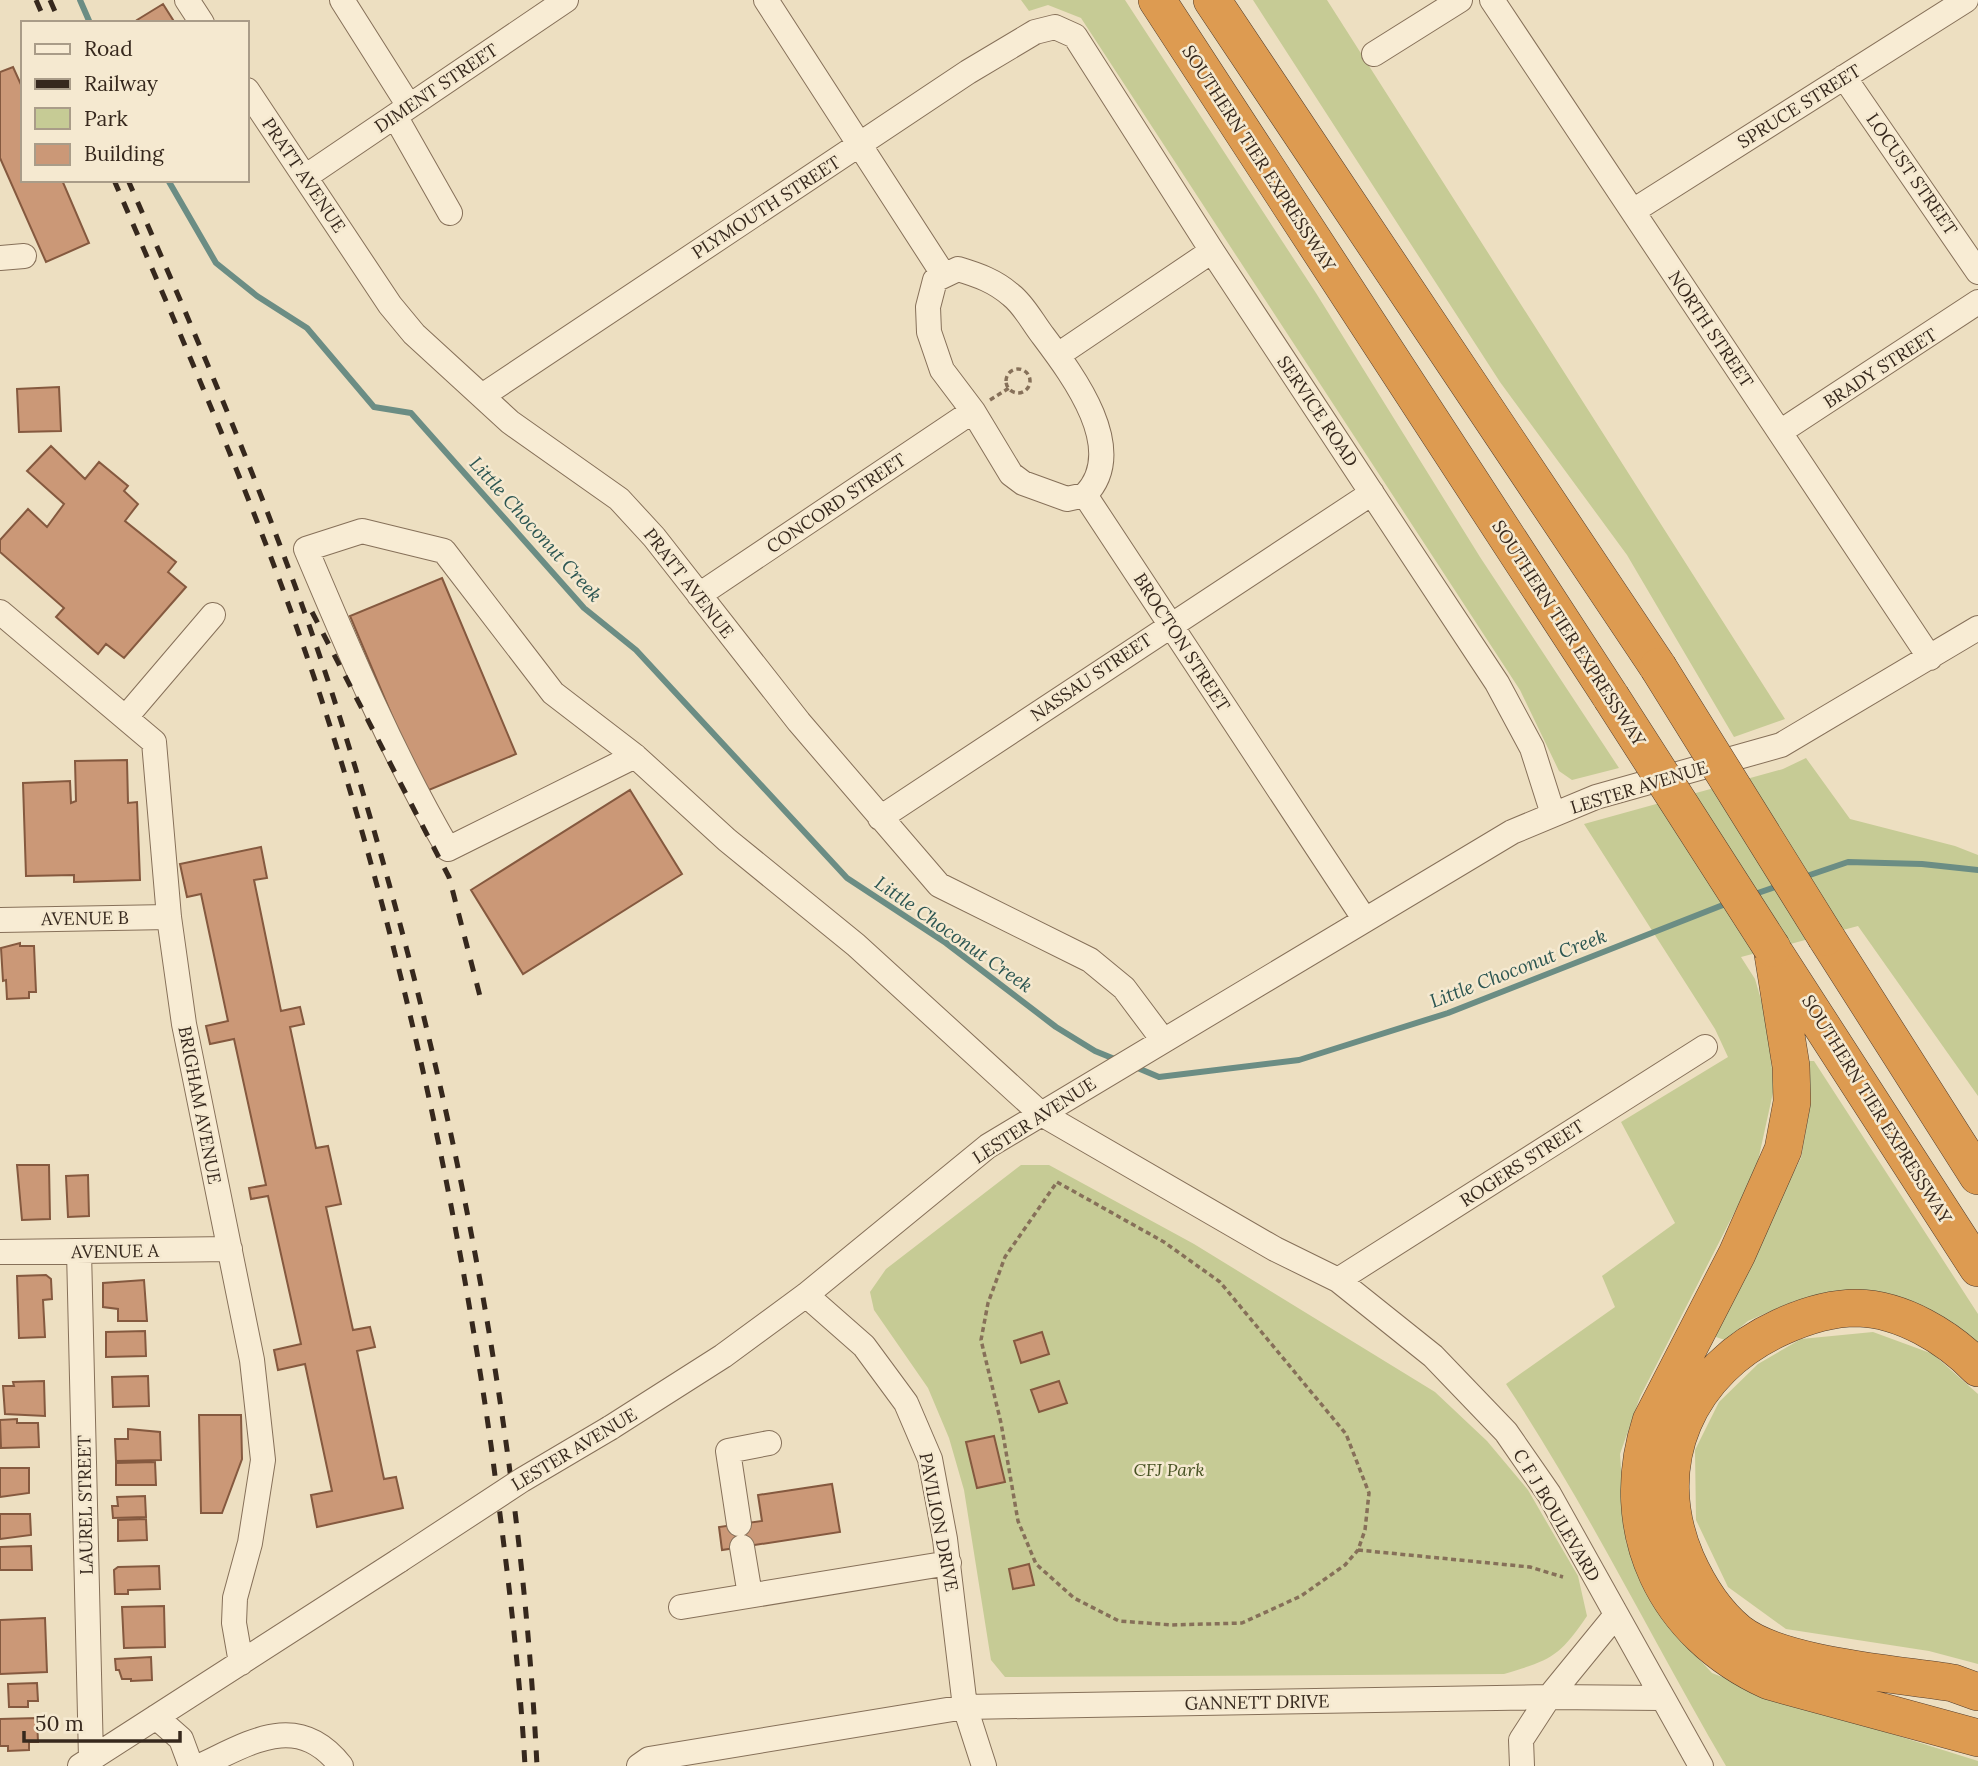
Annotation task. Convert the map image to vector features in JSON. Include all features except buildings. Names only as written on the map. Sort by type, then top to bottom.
[{"type":"highway","name":"SOUTHERN TIER EXPRESSWAY","points":[[1157,0],[1772,948],[1808,999],[1978,1268]]},
{"type":"highway","points":[[1212,0],[1658,667],[1978,1175]]},
{"type":"highway","points":[[1772,948],[1791,1066],[1792,1102],[1783,1150],[1737,1254],[1651,1420],[1645,1440],[1639,1486],[1646,1545],[1656,1571],[1677,1608],[1700,1637],[1745,1670],[1769,1681],[1978,1738]]},
{"type":"highway","points":[[1865,998],[1978,1142]]},
{"type":"highway","points":[[1978,1368],[1931,1330],[1887,1313],[1859,1308],[1831,1310],[1795,1321],[1738,1350],[1716,1369],[1692,1402],[1673,1453],[1671,1478],[1673,1516],[1693,1575],[1712,1603],[1739,1633],[1795,1657],[1953,1683],[1978,1692]]},
{"type":"street","points":[[187,0],[201,21]]},
{"type":"street","points":[[342,0],[402,111],[450,212]]},
{"type":"street","name":"DIMENT STREET","points":[[305,177],[566,0]]},
{"type":"street","points":[[766,0],[943,274]]},
{"type":"street","points":[[1374,54],[1460,0]]},
{"type":"street","name":"NORTH STREET","points":[[1492,0],[1930,658]]},
{"type":"street","name":"SPRUCE STREET","points":[[1633,211],[1966,0]]},
{"type":"street","name":"PLYMOUTH STREET","points":[[482,397],[968,72],[1035,32],[1055,27]]},
{"type":"street","name":"SERVICE ROAD","points":[[1055,27],[1075,36],[1212,251],[1497,683],[1532,748],[1553,814]]},
{"type":"street","name":"LOCUST STREET","points":[[1844,77],[1978,272]]},
{"type":"street","name":"PRATT AVENUE","points":[[248,92],[390,305],[414,334],[510,422],[620,499],[654,537],[799,722],[939,884],[1090,960],[1124,988],[1157,1043]]},
{"type":"street","points":[[1058,355],[1212,251]]},
{"type":"street","points":[[958,269],[989,279],[1013,296],[1058,355],[1082,392],[1100,431],[1100,477],[1085,495],[1067,499],[1023,483],[1011,474],[973,411],[942,370],[929,332],[928,306],[935,280],[958,269]]},
{"type":"street","name":"BRADY STREET","points":[[1780,432],[1978,302]]},
{"type":"street","name":"CONCORD STREET","points":[[699,595],[973,411]]},
{"type":"street","name":"NASSAU STREET","points":[[880,818],[1372,493]]},
{"type":"street","name":"BROCTON STREET","points":[[1085,495],[1365,920]]},
{"type":"street","name":"C F J BOULEVARD","points":[[635,756],[448,849],[419,800],[367,693],[306,549],[362,531],[444,551],[553,693],[635,756],[727,840],[856,945],[1040,1113],[1275,1249],[1338,1280],[1433,1356],[1506,1432],[1549,1494],[1701,1766]]},
{"type":"street","name":"BRIGHAM AVENUE","points":[[0,612],[154,742],[169,917],[184,1024],[253,1360],[263,1460],[250,1543],[235,1598],[234,1623],[241,1663]]},
{"type":"street","points":[[126,717],[213,615]]},
{"type":"street","name":"LESTER AVENUE","points":[[85,1762],[522,1480],[723,1356],[806,1295],[988,1146],[1040,1113],[1512,832],[1596,797],[1781,745],[1978,628]]},
{"type":"street","name":"AVENUE B","points":[[0,920],[169,917]]},
{"type":"street","name":"ROGERS STREET","points":[[1338,1280],[1705,1047]]},
{"type":"street","name":"AVENUE A","points":[[0,1252],[230,1250]]},
{"type":"street","name":"LAUREL STREET","points":[[79,1251],[85,1762]]},
{"type":"street","name":"PAVILION DRIVE","points":[[806,1295],[864,1346],[906,1403],[930,1459],[949,1563],[965,1707],[985,1766]]},
{"type":"street","points":[[750,1595],[728,1451],[769,1443]]},
{"type":"street","points":[[681,1606],[949,1563]]},
{"type":"street","points":[[1522,1766],[1521,1740],[1549,1697],[1616,1615]]},
{"type":"street","name":"GANNETT DRIVE","points":[[639,1766],[649,1759],[965,1707],[1549,1697],[1662,1698]]},
{"type":"street","points":[[156,1717],[181,1739],[191,1766]]},
{"type":"street","points":[[200,1766],[257,1739],[299,1735],[325,1746],[341,1766]]},
{"type":"path","points":[[1017,369],[1023,370],[1030,379],[1026,391],[1020,393],[1013,392],[1006,382],[1011,371],[1017,369]]},
{"type":"path","points":[[1057,1182],[1164,1242],[1220,1282],[1268,1336],[1346,1434],[1369,1493],[1365,1530],[1358,1550],[1345,1565],[1301,1596],[1242,1623],[1172,1625],[1119,1621],[1074,1598],[1037,1564],[1018,1521],[1002,1423],[981,1340],[988,1303],[1005,1257],[1057,1182]]},
{"type":"path","points":[[1358,1550],[1531,1567],[1563,1577]]},
{"type":"green space","points":[[1021,0],[1125,0],[1316,293],[1480,557],[1619,768],[1572,780],[1559,771],[1520,690],[1081,18],[1048,5],[1029,11]]},
{"type":"green space","points":[[1253,0],[1327,0],[1785,719],[1734,737],[1627,555],[1500,382]]},
{"type":"green space","points":[[1806,758],[1850,819],[1955,846],[1978,855],[1978,1096],[1858,926],[1741,957],[1755,979],[1767,1020],[1774,1088],[1756,1170],[1640,1397],[1620,1454],[1626,1542],[1664,1621],[1712,1673],[1768,1695],[1978,1761],[1978,1766],[1726,1766],[1592,1525],[1506,1384],[1615,1307],[1602,1276],[1675,1223],[1621,1122],[1728,1057],[1715,1029],[1584,824],[1783,769]]},
{"type":"green space","points":[[1808,1061],[1814,1061],[1978,1314],[1978,1345],[1955,1324],[1877,1294],[1794,1301],[1748,1321],[1725,1340],[1710,1335],[1801,1158],[1809,1112]]},
{"type":"green space","name":"CFJ Park","points":[[1021,1165],[1049,1165],[1194,1244],[1435,1392],[1487,1441],[1528,1490],[1578,1576],[1587,1616],[1569,1640],[1544,1660],[1504,1674],[1005,1677],[991,1660],[964,1490],[949,1438],[928,1388],[874,1310],[870,1292],[886,1269]]},
{"type":"green space","points":[[1873,1332],[1933,1354],[1978,1394],[1978,1664],[1929,1651],[1786,1629],[1728,1587],[1696,1520],[1695,1450],[1719,1402],[1758,1364],[1801,1339]]},
{"type":"waterway","name":"Little Choconut Creek","points":[[80,0],[89,21]]},
{"type":"waterway","name":"Little Choconut Creek","points":[[169,182],[216,263],[257,296],[307,328],[374,407],[411,413],[584,608],[636,650],[847,878],[946,943],[1056,1027],[1095,1051],[1117,1060]]},
{"type":"waterway","name":"Little Choconut Creek","points":[[1801,878],[1848,862],[1922,864],[1978,870]]},
{"type":"waterway","name":"Little Choconut Creek","points":[[1752,895],[1781,885]]},
{"type":"waterway","name":"Little Choconut Creek","points":[[1133,1066],[1159,1077],[1299,1060],[1448,1013],[1728,903]]},
{"type":"railway","points":[[36,0],[45,21]]},
{"type":"railway","points":[[50,0],[59,21]]},
{"type":"railway","points":[[115,182],[223,436],[274,565],[349,787],[400,973],[442,1161],[477,1350],[511,1605],[525,1766]]},
{"type":"railway","points":[[129,182],[263,500],[311,630],[373,826],[409,957],[470,1225],[494,1360],[528,1631],[537,1766]]},
{"type":"railway","points":[[312,612],[449,877],[481,1000]]}]
